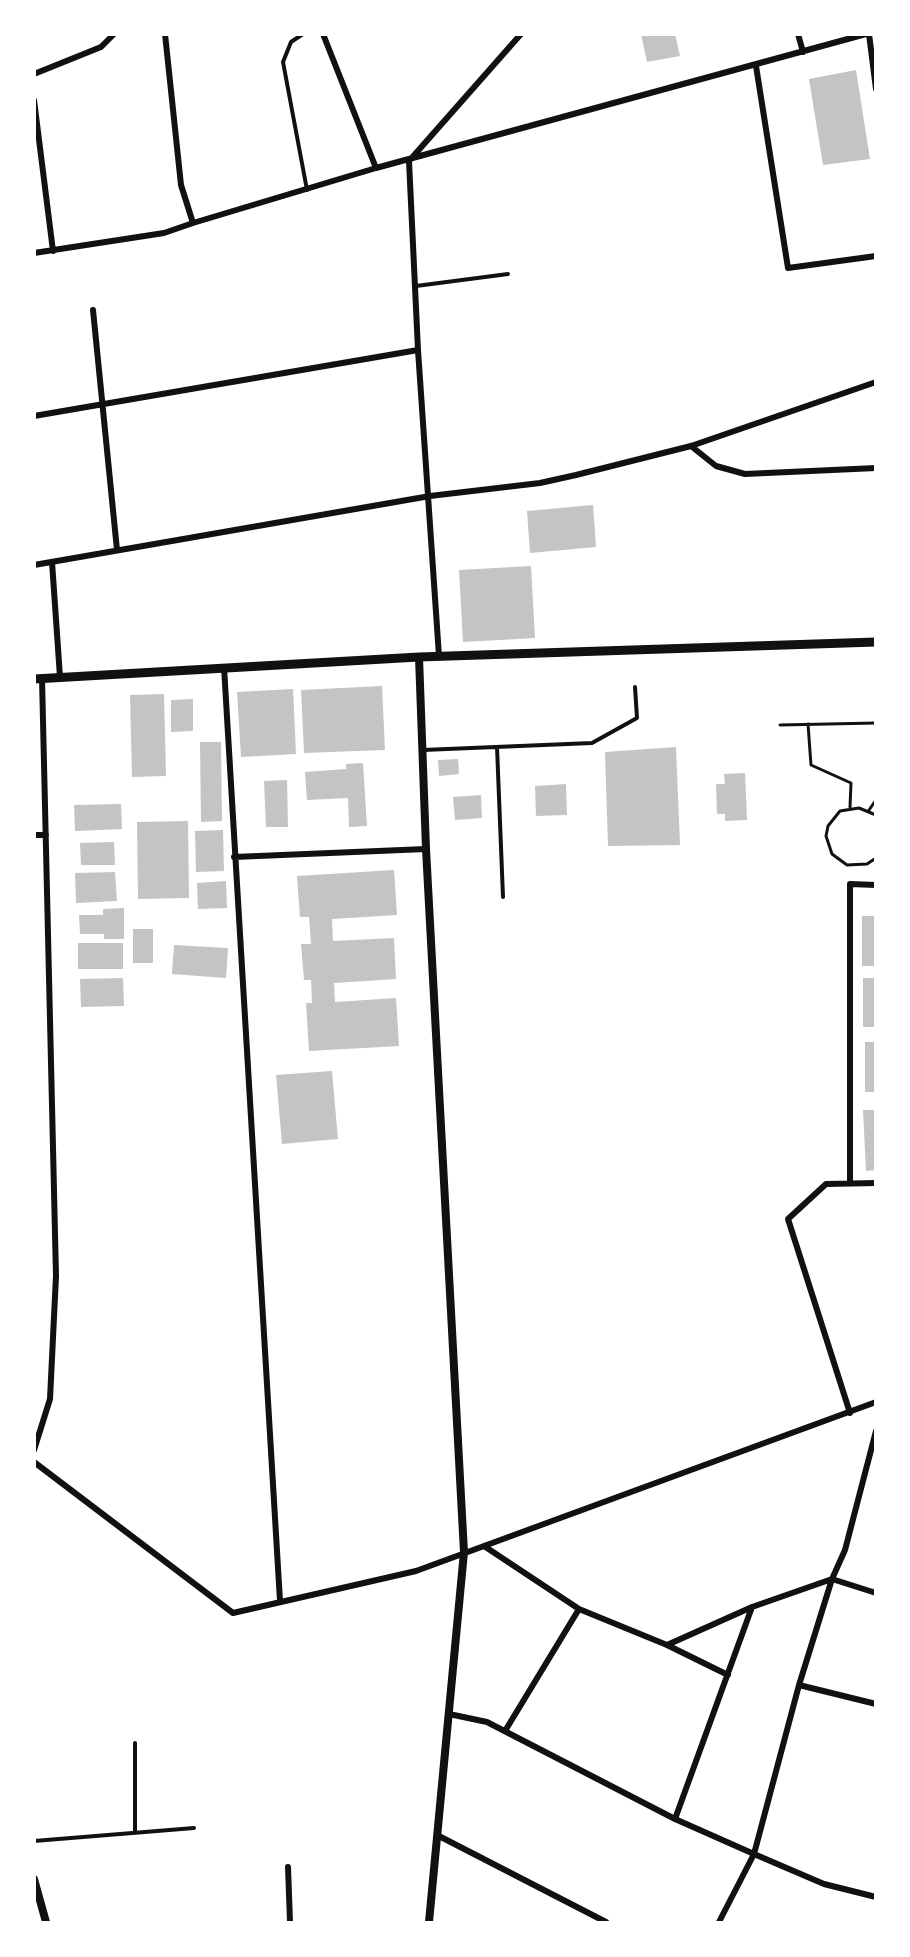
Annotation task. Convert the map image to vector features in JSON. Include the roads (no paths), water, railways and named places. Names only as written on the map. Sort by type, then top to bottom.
[{"type":"main road","points":[[38,679],[224,666],[439,656],[876,642]]},
{"type":"street","points":[[34,74],[101,47],[114,34]]},
{"type":"street","points":[[165,34],[181,185],[193,223]]},
{"type":"street","points":[[323,34],[376,168]]},
{"type":"street","points":[[439,656],[430,496],[418,350],[409,161],[521,34]]},
{"type":"street","points":[[798,34],[803,52]]},
{"type":"street","points":[[34,253],[53,252],[164,233],[376,168],[409,161],[867,34],[876,89]]},
{"type":"street","points":[[756,66],[788,268],[876,256]]},
{"type":"street","points":[[34,100],[53,252]]},
{"type":"street","points":[[93,310],[117,550]]},
{"type":"street","points":[[34,416],[418,350]]},
{"type":"street","points":[[34,565],[430,496],[540,483],[691,446],[876,382]]},
{"type":"street","points":[[691,446],[716,466],[746,474],[876,468]]},
{"type":"street","points":[[52,562],[60,677]]},
{"type":"street","points":[[419,657],[426,849],[464,1552],[429,1923]]},
{"type":"street","points":[[224,666],[279,1601]]},
{"type":"street","points":[[34,1450],[50,1399],[56,1276],[46,835],[38,679]]},
{"type":"street","points":[[34,836],[46,835]]},
{"type":"street","points":[[234,856],[426,849]]},
{"type":"street","points":[[850,1183],[850,884],[876,885]]},
{"type":"street","points":[[850,1413],[788,1219],[826,1184],[876,1183]]},
{"type":"street","points":[[34,1462],[232,1613],[416,1571],[850,1413],[876,1401]]},
{"type":"street","points":[[719,1923],[754,1854],[800,1685],[832,1579],[844,1550],[876,1431]]},
{"type":"street","points":[[484,1546],[579,1609],[668,1645],[728,1675]]},
{"type":"street","points":[[668,1645],[752,1607],[832,1579],[876,1593]]},
{"type":"street","points":[[675,1819],[752,1607]]},
{"type":"street","points":[[505,1731],[579,1609]]},
{"type":"street","points":[[800,1685],[876,1704]]},
{"type":"street","points":[[449,1714],[487,1722],[675,1819],[754,1854],[824,1884],[876,1897]]},
{"type":"street","points":[[437,1835],[606,1923]]},
{"type":"street","points":[[288,1867],[290,1923]]},
{"type":"street","points":[[34,1879],[46,1923]]},
{"type":"lane","points":[[303,34],[291,42],[283,62],[307,190]]},
{"type":"lane","points":[[415,286],[508,274]]},
{"type":"lane","points":[[422,750],[592,743],[637,718],[635,687]]},
{"type":"lane","points":[[497,747],[503,897]]},
{"type":"lane","points":[[135,1743],[135,1832]]},
{"type":"lane","points":[[34,1841],[194,1828]]}]
